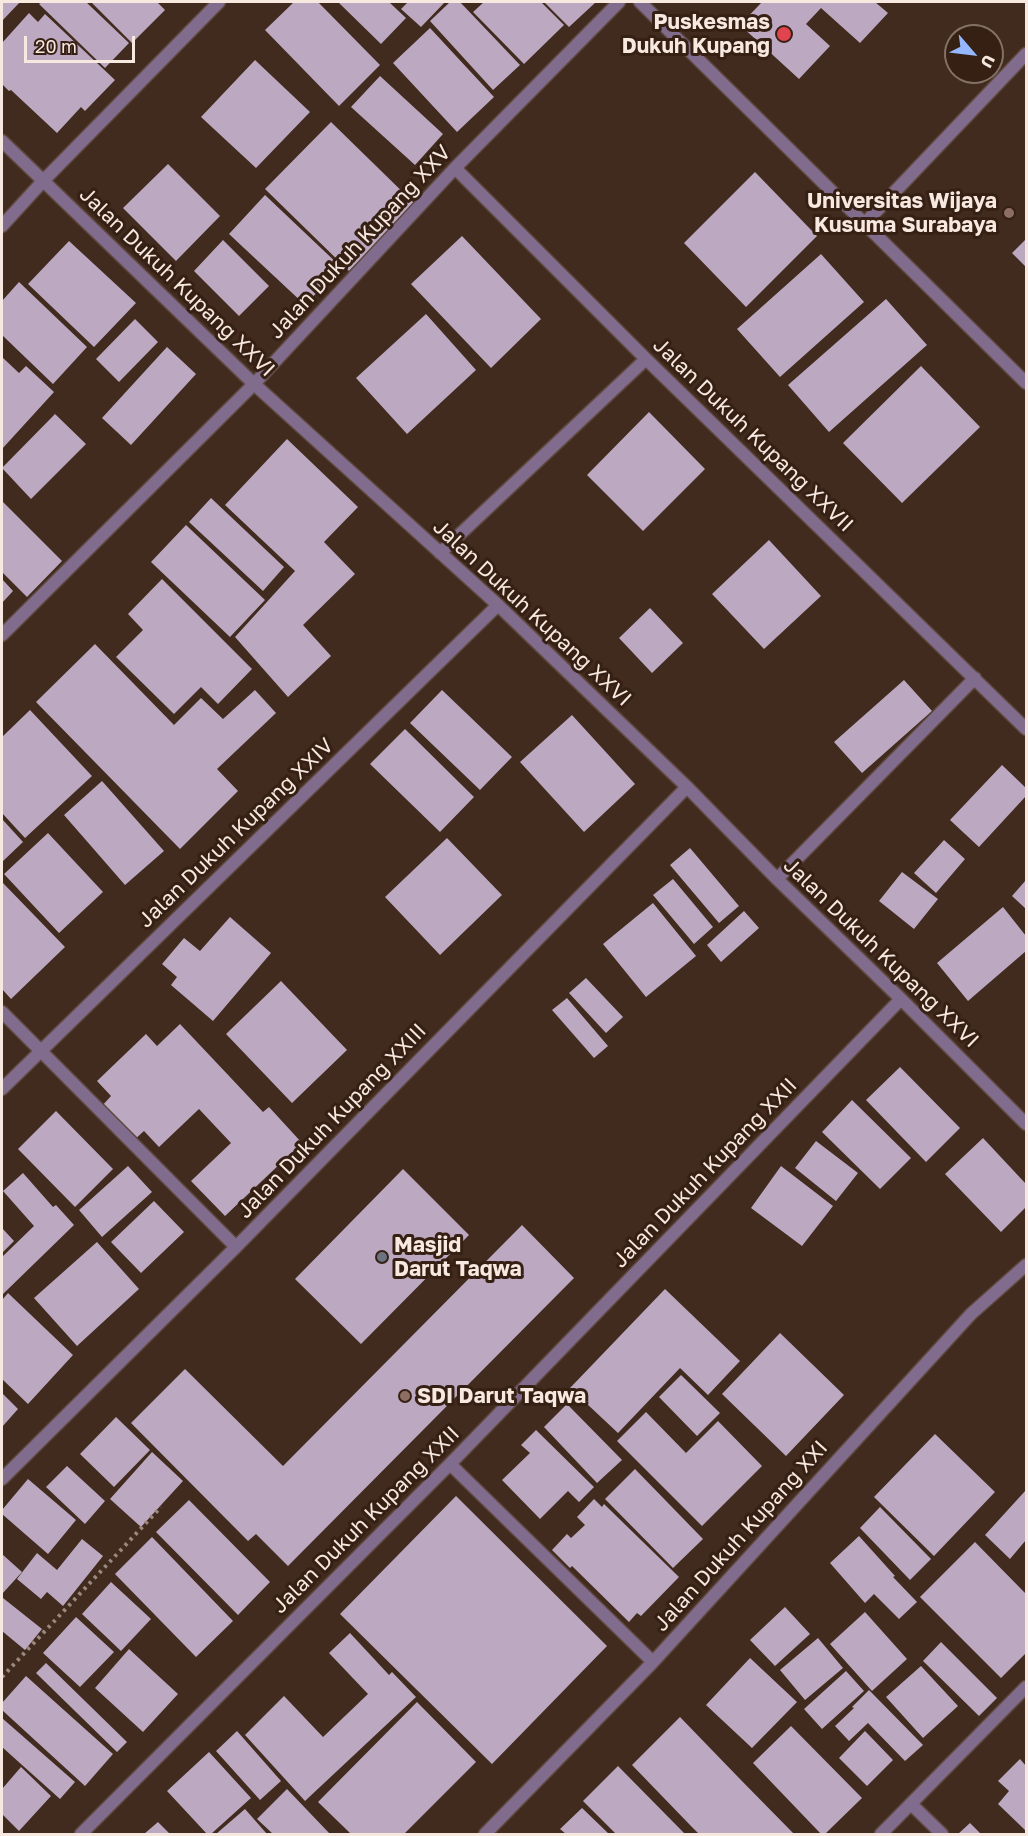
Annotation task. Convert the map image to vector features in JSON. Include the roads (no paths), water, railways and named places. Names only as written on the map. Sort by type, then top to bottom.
[{"type":"street","points":[[2,226],[219,2]]},
{"type":"street","name":"Jalan Dukuh Kupang XXV","points":[[2,635],[254,384],[455,168],[619,2]]},
{"type":"street","points":[[640,2],[1026,383]]},
{"type":"street","points":[[864,223],[1026,54]]},
{"type":"street","name":"Jalan Dukuh Kupang XXVI","points":[[2,141],[254,384],[498,605],[687,787],[1026,1124]]},
{"type":"street","name":"Jalan Dukuh Kupang XXVII","points":[[455,168],[646,359],[1026,729]]},
{"type":"street","points":[[440,553],[646,359]]},
{"type":"street","name":"Jalan Dukuh Kupang XXIV","points":[[2,1089],[498,605]]},
{"type":"street","points":[[777,879],[975,678]]},
{"type":"street","name":"Jalan Dukuh Kupang XXIII","points":[[2,1479],[236,1246],[687,787]]},
{"type":"street","name":"Jalan Dukuh Kupang XXII","points":[[81,1834],[450,1464],[901,999]]},
{"type":"street","points":[[2,1012],[236,1246]]},
{"type":"street","name":"Jalan Dukuh Kupang XXI","points":[[485,1834],[653,1662],[971,1314],[1026,1265]]},
{"type":"street","points":[[450,1464],[653,1662]]},
{"type":"street","points":[[881,1834],[1026,1688]]},
{"type":"street","points":[[911,1804],[942,1834]]},
{"type":"place","name":"Puskesmas Dukuh Kupang","points":[[784,34]]},
{"type":"place","name":"Universitas Wijaya Kusuma Surabaya","points":[[1009,213]]},
{"type":"place","name":"Masjid Darut Taqwa","points":[[382,1257]]},
{"type":"place","name":"SDI Darut Taqwa","points":[[405,1396]]}]
